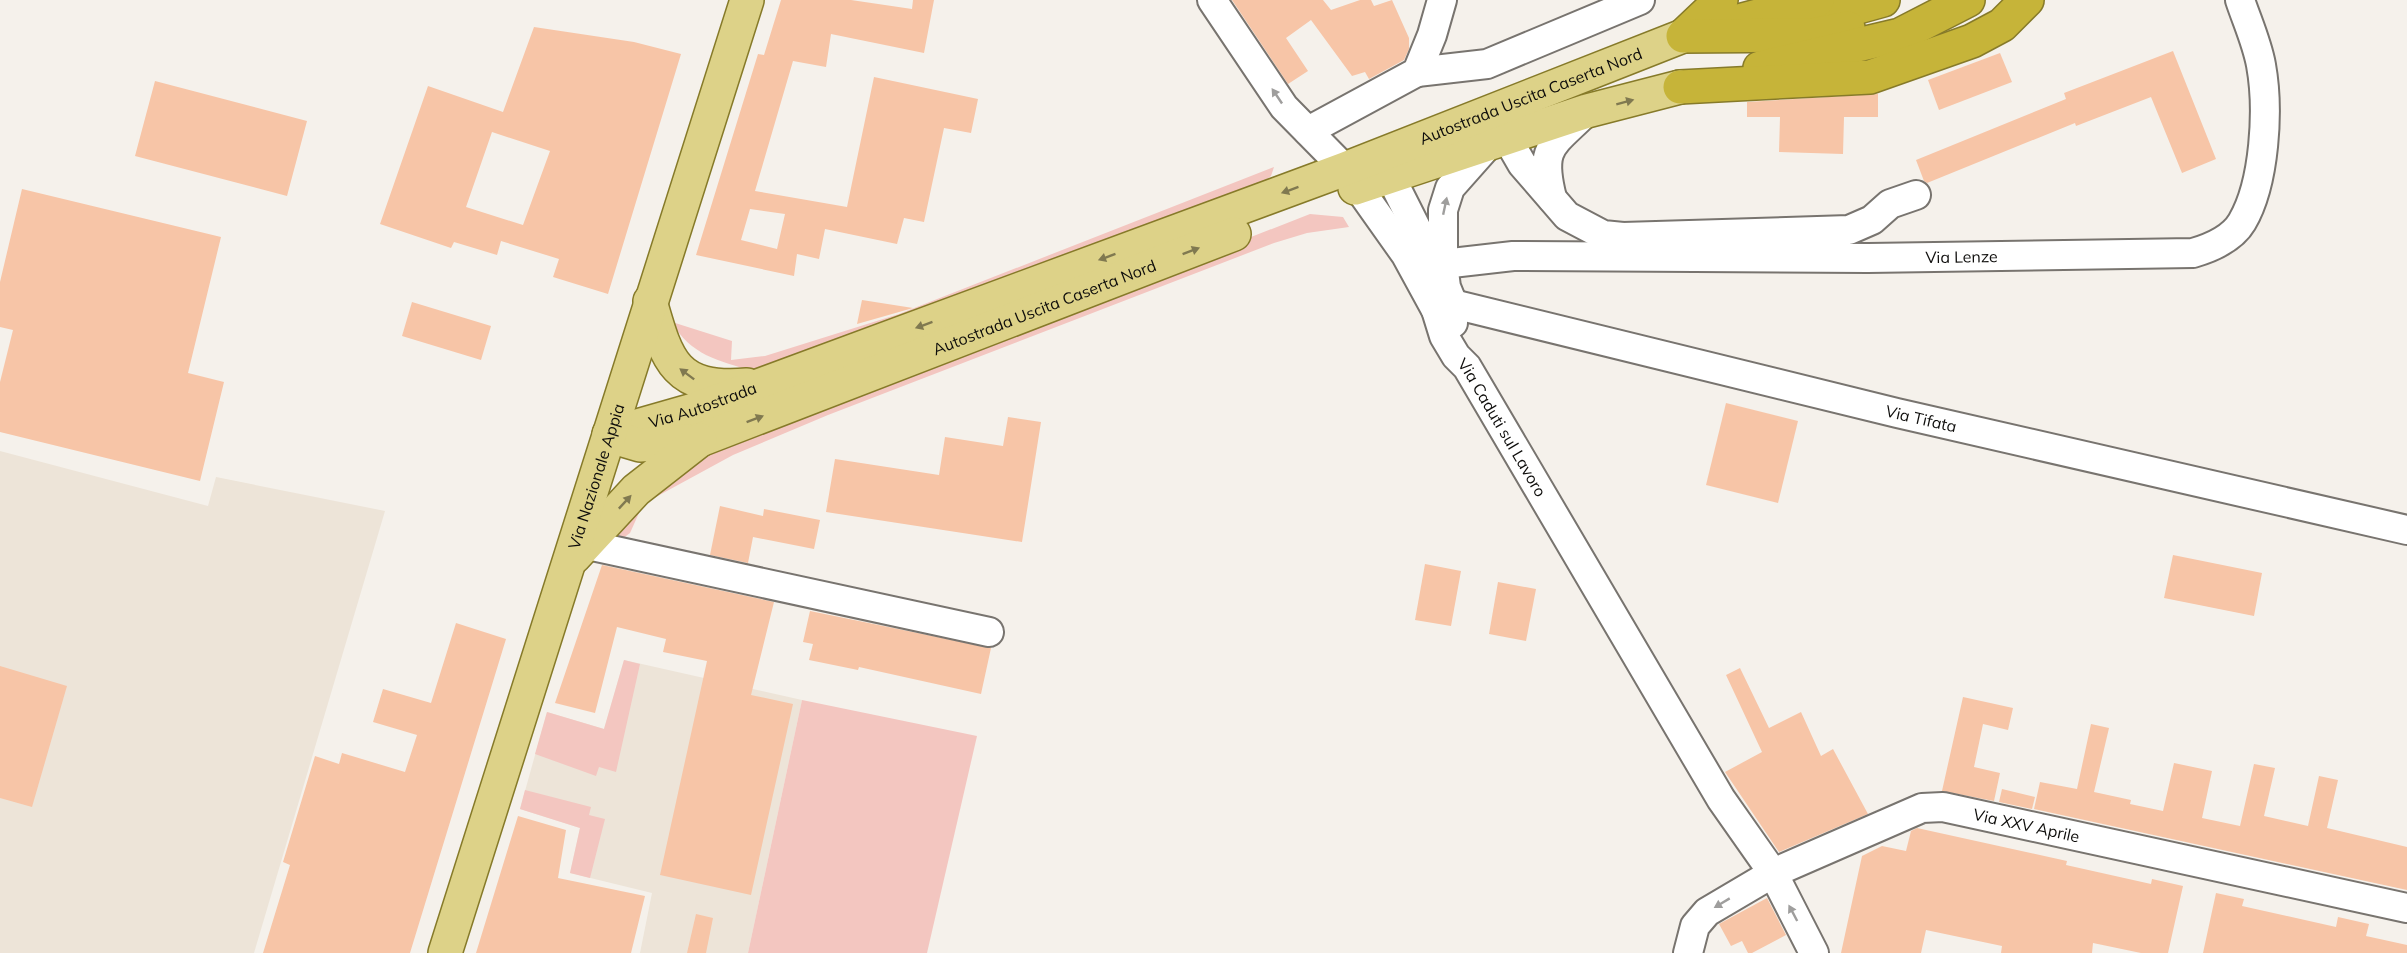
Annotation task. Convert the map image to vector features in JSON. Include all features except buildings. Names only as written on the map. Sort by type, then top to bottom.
[{"type":"highway","points":[[1683,36],[1721,0]]},
{"type":"highway","points":[[1683,36],[1731,0]]},
{"type":"highway","points":[[1683,36],[1746,0]]},
{"type":"highway","points":[[1683,36],[1772,0]]},
{"type":"highway","points":[[1683,36],[1817,0]]},
{"type":"highway","points":[[1683,36],[1812,20],[1884,0]]},
{"type":"highway","points":[[1683,36],[1814,35],[1894,18],[1927,0]]},
{"type":"highway","points":[[1680,87],[1900,35],[1968,0]]},
{"type":"highway","points":[[1680,87],[1830,70],[1906,49],[1984,12],[1999,0]]},
{"type":"highway","points":[[1680,87],[1870,78],[1972,41],[2002,25],[2027,0]]},
{"type":"main road","name":"Via Nazionale Appia","points":[[445,953],[575,551],[650,301],[747,0]]},
{"type":"main road","name":"Autostrada Uscita Caserta Nord","points":[[700,440],[1372,177],[1494,132],[1683,36]]},
{"type":"main road","name":"Autostrada Uscita Caserta Nord","points":[[1494,132],[1680,87]]},
{"type":"main road","name":"Autostrada Uscita Caserta Nord","points":[[764,384],[1372,177]]},
{"type":"main road","name":"Via Autostrada","points":[[650,301],[670,360],[692,380],[729,387],[764,384]]},
{"type":"main road","name":"Via Autostrada","points":[[609,434],[672,417],[764,384]]},
{"type":"main road","name":"Via Autostrada","points":[[609,434],[639,445],[700,440]]},
{"type":"main road","name":"Via Autostrada","points":[[575,551],[636,490],[700,440]]},
{"type":"street","name":"Via Caduti sul Lavoro","points":[[1212,0],[1284,107],[1308,131],[1372,177],[1435,278],[1444,336],[1456,356],[1467,367],[1721,799],[1773,873],[1814,953]]},
{"type":"street","points":[[1417,72],[1432,35],[1442,0]]},
{"type":"street","points":[[1308,131],[1417,72],[1487,64],[1640,0]]},
{"type":"street","name":"Via Lenze","points":[[1435,278],[1513,256],[1868,258],[2193,253],[2208,249],[2229,236],[2242,223],[2251,201],[2262,153],[2263,83],[2260,63],[2240,0]]},
{"type":"street","points":[[1552,198],[1546,175],[1546,157],[1551,147],[1587,111]]},
{"type":"street","points":[[1494,132],[1567,216],[1582,226],[1603,235],[1623,237],[1849,230],[1872,220],[1890,204],[1916,195]]},
{"type":"street","name":"Autostrada Uscita Caserta Nord","points":[[1435,278],[1443,210],[1450,188],[1494,132]]},
{"type":"street","points":[[1372,177],[1435,278]]},
{"type":"street","name":"Via Tifata","points":[[1435,278],[1898,413],[2407,530]]},
{"type":"street","points":[[575,551],[988,632]]},
{"type":"street","name":"Via XXV Aprile","points":[[1688,953],[1695,926],[1707,912],[1773,873],[1922,808],[1943,807],[2407,908]]},
{"type":"shaded area","points":[[1274,167],[1271,176],[1262,183],[753,371],[706,355],[687,342],[672,322],[732,341],[731,360],[765,356],[899,314]]},
{"type":"shaded area","points":[[1310,214],[1343,217],[1349,227],[1307,233],[1274,243],[828,415],[733,455],[643,504],[630,533],[622,539],[610,537],[626,514],[709,449]]},
{"type":"shaded area","points":[[0,451],[208,506],[216,477],[385,511],[254,953],[0,953]]},
{"type":"shaded area","points":[[624,660],[802,700],[748,953],[640,953],[652,893],[570,873],[580,828],[520,809],[547,712],[604,729]]},
{"type":"shaded area","points":[[624,660],[640,664],[616,772],[599,767],[596,776],[535,754],[547,712],[604,729]]},
{"type":"shaded area","points":[[802,700],[977,736],[927,953],[748,953]]},
{"type":"shaded area","points":[[525,790],[591,807],[589,815],[605,819],[590,878],[570,873],[580,828],[520,809]]}]
